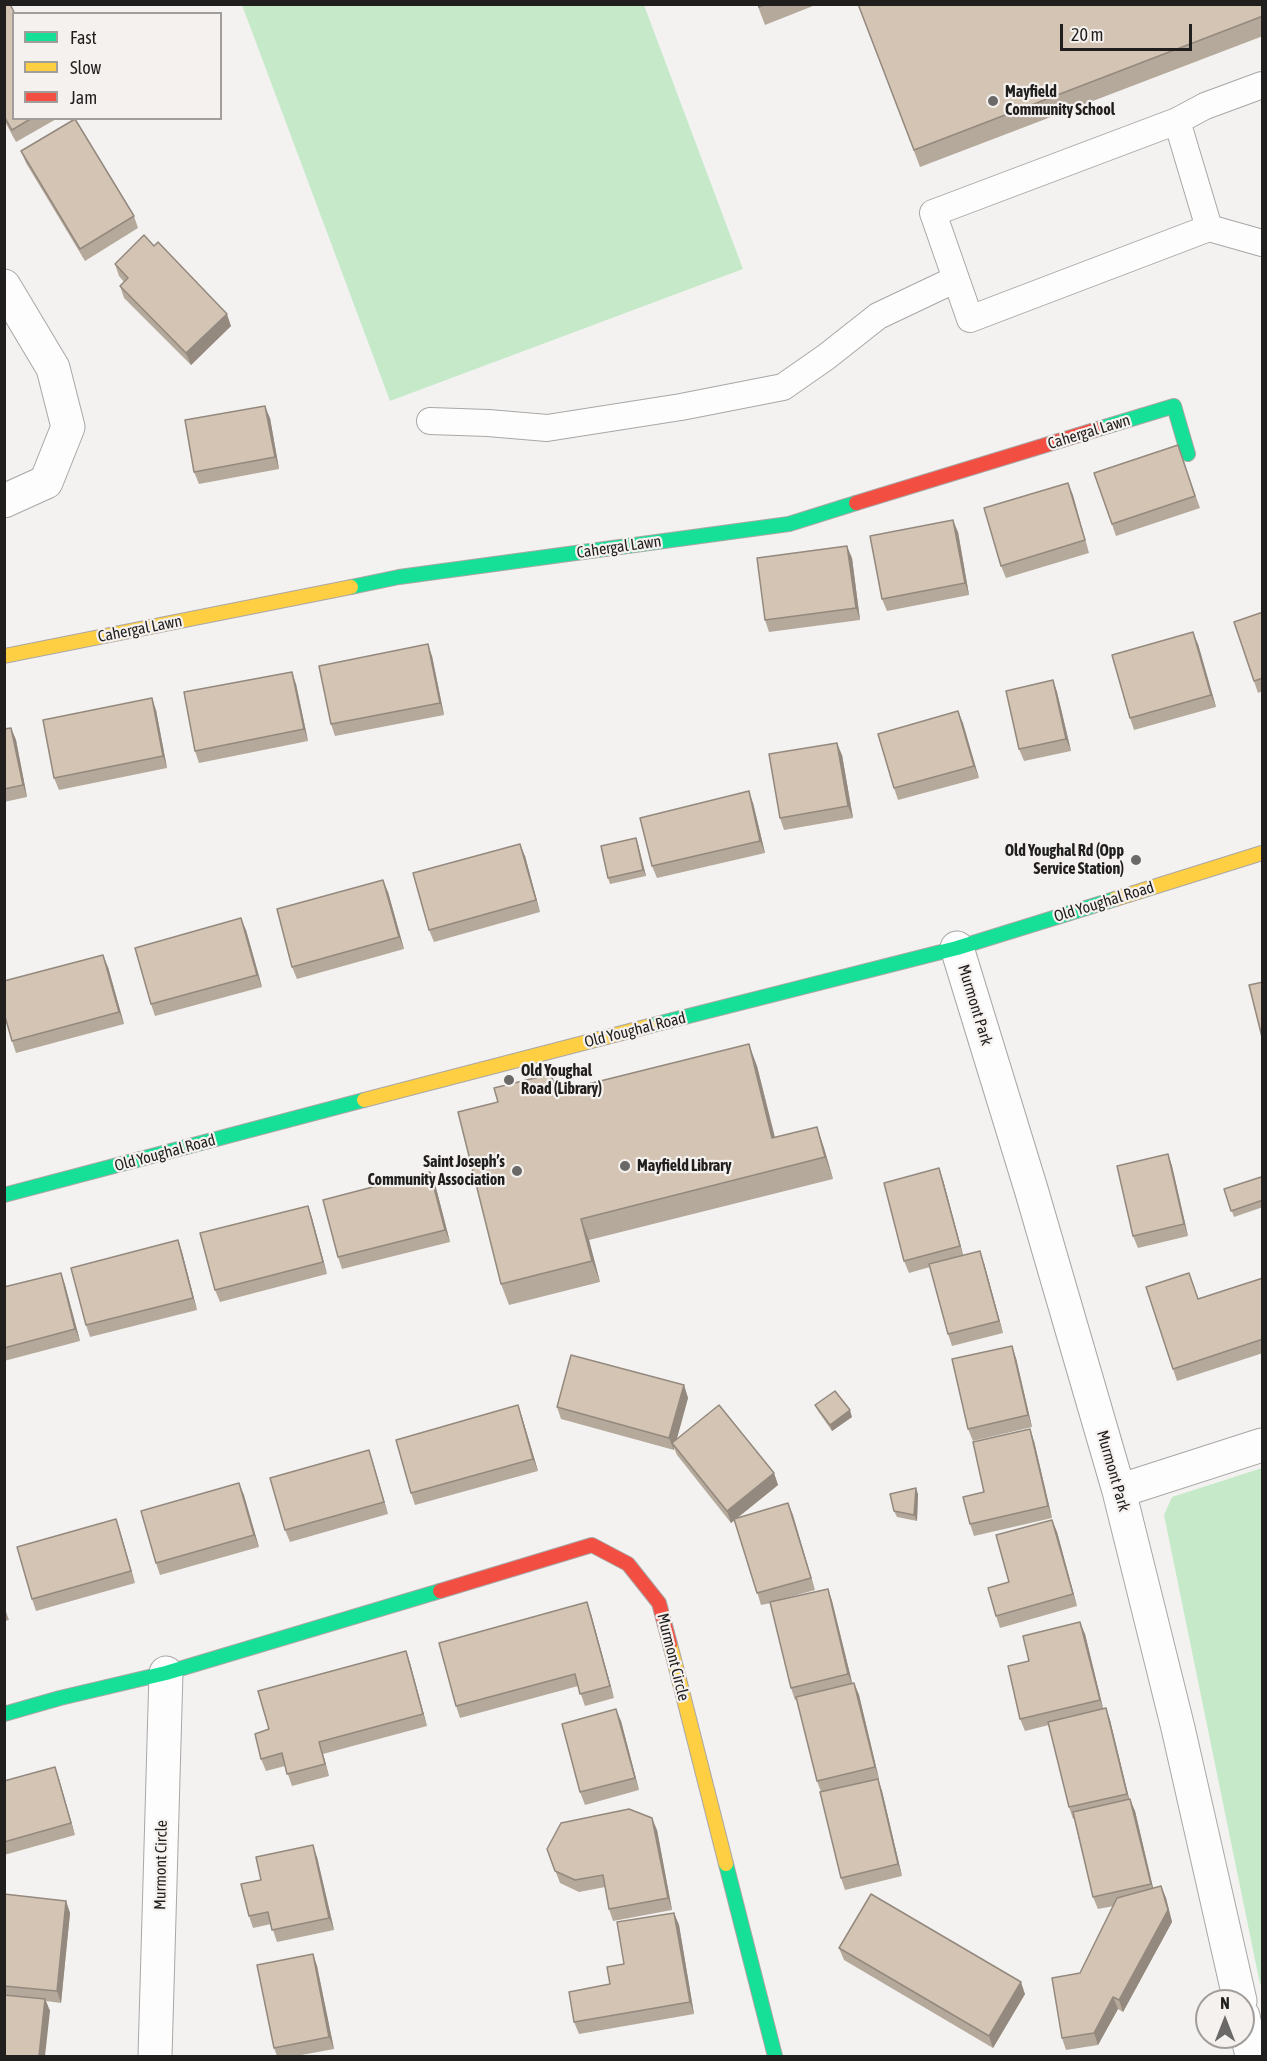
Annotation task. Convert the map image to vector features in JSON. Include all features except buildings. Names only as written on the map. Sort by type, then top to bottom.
[{"type":"street","points":[[4,286],[53,368],[68,427],[46,482],[4,501]]},
{"type":"street","name":"Cahergal Lawn","points":[[4,656],[399,577],[789,525],[1174,406],[1188,454]]},
{"type":"street","name":"Old Youghal Road","points":[[4,1195],[477,1070],[957,948],[1263,853]]},
{"type":"street","name":"Murmont Park","points":[[957,948],[1031,1189],[1119,1491],[1178,1728],[1237,1989]]},
{"type":"street","points":[[1119,1491],[1263,1445]]},
{"type":"street","name":"Murmont Circle","points":[[4,1714],[166,1673],[592,1545],[628,1564],[659,1603],[775,2056]]},
{"type":"street","name":"Murmont Circle","points":[[155,2056],[166,1673]]},
{"type":"lane","points":[[1263,85],[1205,106],[1177,121],[933,213],[970,319],[1209,228],[1263,243]]},
{"type":"lane","points":[[1177,121],[1209,228]]},
{"type":"lane","points":[[430,421],[547,428],[783,387],[878,316],[956,279]]},
{"type":"green space","points":[[242,5],[644,5],[743,269],[390,401]]},
{"type":"green space","points":[[1262,1468],[1262,1984],[1260,1984],[1164,1515],[1172,1497]]},
{"type":"traffic: fast","points":[[1098,429],[1174,406],[1188,454]]},
{"type":"traffic: fast","points":[[351,587],[399,577],[789,524],[856,503]]},
{"type":"traffic: fast","points":[[649,1026],[957,948],[1115,899]]},
{"type":"traffic: fast","points":[[4,1195],[364,1100]]},
{"type":"traffic: fast","points":[[4,1714],[166,1673],[440,1591]]},
{"type":"traffic: fast","points":[[726,1864],[775,2056]]},
{"type":"traffic: slow","points":[[4,656],[351,587]]},
{"type":"traffic: slow","points":[[1115,899],[1262,853]]},
{"type":"traffic: slow","points":[[364,1100],[649,1026]]},
{"type":"traffic: slow","points":[[670,1644],[726,1864]]},
{"type":"traffic: jam","points":[[856,503],[1098,429]]},
{"type":"traffic: jam","points":[[440,1591],[592,1545],[628,1564],[659,1603],[670,1644]]},
{"type":"place","name":"Mayfield Community School","points":[[993,101]]},
{"type":"place","name":"Old Youghal Rd (Opp Service Station)","points":[[1136,860]]},
{"type":"place","name":"Old Youghal Road (Library)","points":[[509,1080]]},
{"type":"place","name":"Mayfield Library","points":[[625,1166]]},
{"type":"place","name":"Saint Joseph’s Community Association","points":[[517,1171]]}]
